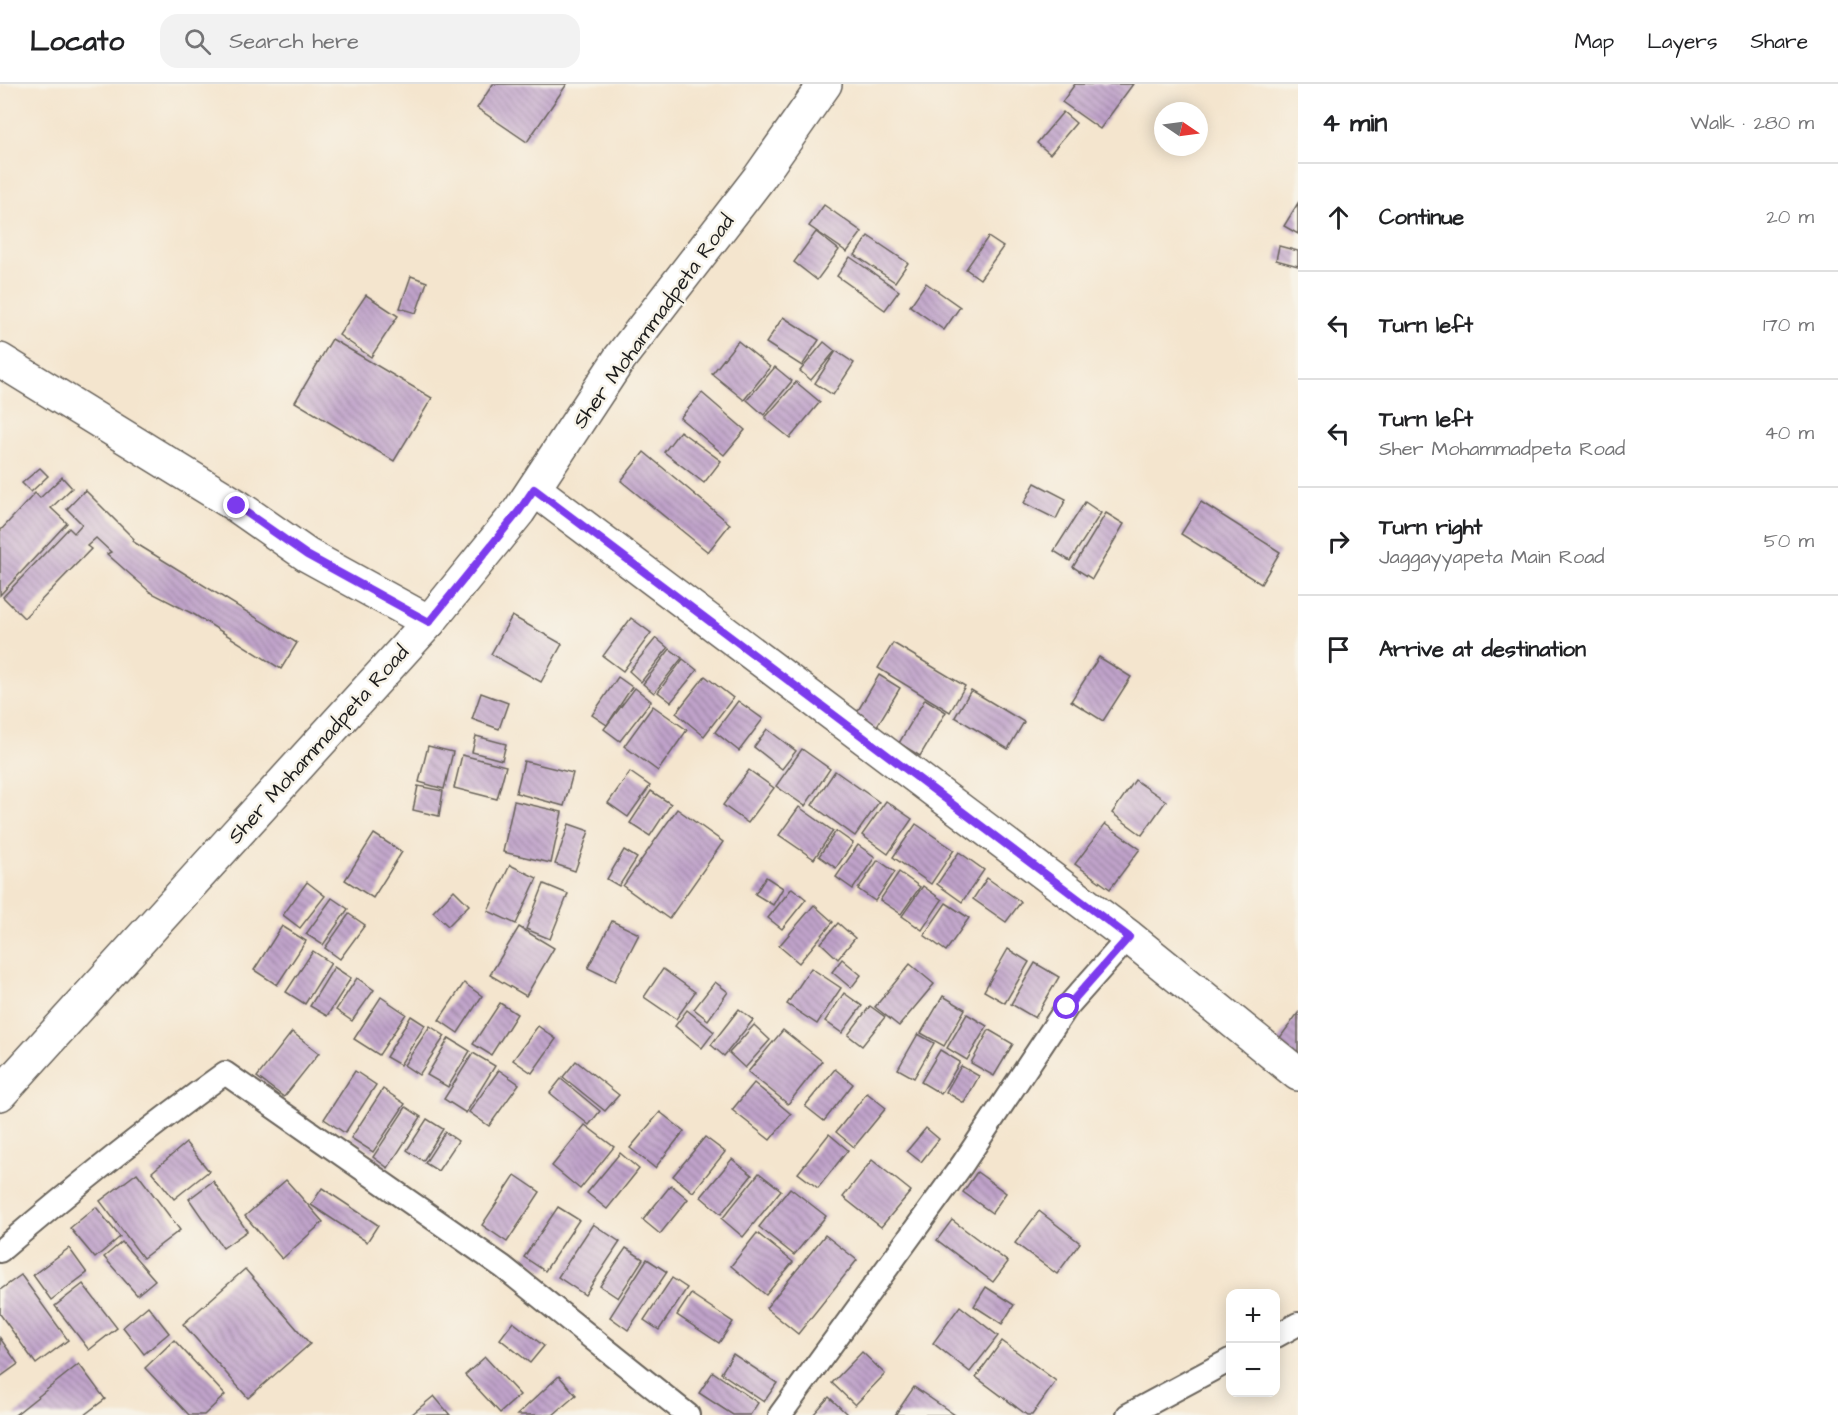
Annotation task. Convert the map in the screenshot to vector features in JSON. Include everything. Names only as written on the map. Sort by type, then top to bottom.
[{"type":"main road","name":"Sher Mohammadpeta Road","points":[[0,1094],[429,622],[519,511],[620,358],[759,178],[825,84]]},
{"type":"main road","points":[[0,360],[237,506],[307,555],[429,622]]},
{"type":"main road","points":[[534,489],[1129,937],[1298,1074]]},
{"type":"street","points":[[780,1415],[962,1165],[1067,1007],[1129,937]]},
{"type":"street","points":[[0,1251],[99,1167],[225,1073],[503,1267],[688,1415]]},
{"type":"street","points":[[1280,1333],[1298,1324]]},
{"type":"street","points":[[1128,1415],[1226,1362]]},
{"type":"building","points":[[493,84],[567,84],[527,142],[477,108]]},
{"type":"building","points":[[1075,84],[1133,84],[1100,129],[1062,102]]},
{"type":"building","points":[[1063,112],[1076,123],[1050,154],[1037,143]]},
{"type":"building","points":[[1298,203],[1298,234],[1284,226]]},
{"type":"building","points":[[824,205],[862,232],[847,252],[809,226]]},
{"type":"building","points":[[816,232],[839,250],[817,280],[794,262]]},
{"type":"building","points":[[868,236],[908,263],[895,282],[855,255]]},
{"type":"building","points":[[988,237],[1003,247],[980,279],[966,269]]},
{"type":"building","points":[[1279,246],[1298,251],[1298,266],[1276,260]]},
{"type":"building","points":[[850,257],[899,291],[885,310],[837,276]]},
{"type":"building","points":[[411,276],[427,282],[416,313],[400,308]]},
{"type":"building","points":[[926,283],[960,307],[944,330],[910,306]]},
{"type":"building","points":[[366,295],[398,316],[371,357],[339,335]]},
{"type":"building","points":[[783,317],[819,340],[802,366],[766,343]]},
{"type":"building","points":[[332,339],[432,398],[394,461],[295,402]]},
{"type":"building","points":[[738,341],[770,367],[744,400],[712,374]]},
{"type":"building","points":[[824,342],[835,351],[811,380],[800,371]]},
{"type":"building","points":[[836,351],[854,363],[833,395],[815,383]]},
{"type":"building","points":[[775,367],[792,381],[764,415],[747,400]]},
{"type":"building","points":[[796,382],[820,402],[790,438],[765,418]]},
{"type":"building","points":[[702,393],[745,430],[724,455],[680,418]]},
{"type":"building","points":[[680,431],[721,461],[704,483],[664,452]]},
{"type":"building","points":[[644,452],[730,524],[708,552],[621,481]]},
{"type":"building","points":[[40,468],[48,476],[31,492],[22,483]]},
{"type":"building","points":[[62,477],[72,488],[51,508],[67,523],[0,595],[0,531],[35,493],[40,498]]},
{"type":"building","points":[[1035,483],[1066,499],[1056,519],[1024,503]]},
{"type":"building","points":[[85,490],[134,539],[132,541],[297,643],[281,669],[195,615],[150,592],[107,554],[111,552],[96,538],[87,546],[91,549],[24,618],[3,597],[69,528],[74,533],[82,524],[67,509]]},
{"type":"building","points":[[1085,502],[1101,513],[1070,561],[1054,551]]},
{"type":"building","points":[[1201,502],[1280,552],[1261,584],[1181,534]]},
{"type":"building","points":[[1106,513],[1124,524],[1092,579],[1073,567]]},
{"type":"building","points":[[512,616],[562,644],[541,682],[491,654]]},
{"type":"building","points":[[631,618],[651,633],[623,671],[603,656]]},
{"type":"building","points":[[656,638],[668,648],[641,682],[629,671]]},
{"type":"building","points":[[893,643],[965,686],[950,712],[878,668]]},
{"type":"building","points":[[670,649],[682,658],[654,693],[643,684]]},
{"type":"building","points":[[1099,657],[1131,677],[1103,721],[1071,701]]},
{"type":"building","points":[[683,659],[697,670],[671,702],[658,692]]},
{"type":"building","points":[[879,675],[900,688],[874,731],[853,719]]},
{"type":"building","points":[[705,676],[733,698],[704,736],[676,713]]},
{"type":"building","points":[[618,677],[632,687],[607,725],[592,715]]},
{"type":"building","points":[[635,688],[651,701],[620,741],[604,729]]},
{"type":"building","points":[[971,690],[1024,722],[1008,749],[955,717]]},
{"type":"building","points":[[481,693],[508,703],[499,729],[472,719]]},
{"type":"building","points":[[925,699],[946,712],[920,756],[899,743]]},
{"type":"building","points":[[738,701],[763,719],[739,751],[715,732]]},
{"type":"building","points":[[653,706],[687,730],[658,771],[624,746]]},
{"type":"building","points":[[767,729],[796,751],[782,769],[754,747]]},
{"type":"building","points":[[476,736],[506,744],[502,760],[472,752]]},
{"type":"building","points":[[428,746],[453,752],[444,789],[419,782]]},
{"type":"building","points":[[802,749],[830,769],[805,806],[776,786]]},
{"type":"building","points":[[462,755],[506,766],[497,799],[454,788]]},
{"type":"building","points":[[524,761],[573,773],[564,806],[516,793]]},
{"type":"building","points":[[749,770],[774,788],[748,823],[723,805]]},
{"type":"building","points":[[835,771],[879,802],[855,836],[812,805]]},
{"type":"building","points":[[630,772],[650,786],[628,817],[608,803]]},
{"type":"building","points":[[1135,780],[1166,801],[1142,835],[1112,813]]},
{"type":"building","points":[[418,786],[443,791],[439,816],[413,810]]},
{"type":"building","points":[[651,791],[671,804],[650,836],[630,823]]},
{"type":"building","points":[[514,801],[562,812],[551,863],[503,852]]},
{"type":"building","points":[[886,801],[912,819],[888,854],[862,835]]},
{"type":"building","points":[[799,807],[833,831],[814,859],[779,835]]},
{"type":"building","points":[[677,809],[723,842],[669,919],[623,886]]},
{"type":"building","points":[[569,824],[589,831],[575,871],[555,864]]},
{"type":"building","points":[[916,824],[954,850],[931,884],[893,857]]},
{"type":"building","points":[[1105,824],[1140,849],[1110,889],[1075,864]]},
{"type":"building","points":[[836,831],[853,843],[836,868],[819,856]]},
{"type":"building","points":[[374,834],[402,852],[373,898],[345,880]]},
{"type":"building","points":[[858,845],[875,857],[853,889],[836,877]]},
{"type":"building","points":[[624,850],[637,858],[619,886],[607,879]]},
{"type":"building","points":[[959,852],[984,870],[962,902],[937,884]]},
{"type":"building","points":[[878,860],[895,872],[875,901],[858,889]]},
{"type":"building","points":[[510,865],[537,878],[516,924],[488,911]]},
{"type":"building","points":[[899,872],[920,887],[901,914],[880,900]]},
{"type":"building","points":[[766,877],[783,888],[773,905],[755,894]]},
{"type":"building","points":[[987,878],[1021,902],[1006,922],[973,899]]},
{"type":"building","points":[[307,882],[325,896],[300,928],[283,915]]},
{"type":"building","points":[[544,884],[568,894],[550,939],[526,929]]},
{"type":"building","points":[[923,886],[942,900],[922,930],[902,916]]},
{"type":"building","points":[[792,888],[806,899],[782,929],[768,918]]},
{"type":"building","points":[[454,890],[469,905],[448,926],[433,912]]},
{"type":"building","points":[[332,898],[348,909],[323,945],[306,934]]},
{"type":"building","points":[[946,903],[969,918],[946,951],[924,935]]},
{"type":"building","points":[[814,905],[833,922],[799,963],[779,946]]},
{"type":"building","points":[[349,914],[365,925],[340,959],[325,948]]},
{"type":"building","points":[[612,921],[639,934],[615,981],[588,968]]},
{"type":"building","points":[[838,923],[855,938],[838,959],[821,943]]},
{"type":"building","points":[[282,926],[306,941],[277,985],[254,970]]},
{"type":"building","points":[[519,927],[554,948],[526,996],[490,975]]},
{"type":"building","points":[[1008,949],[1029,962],[1005,1003],[984,991]]},
{"type":"building","points":[[313,951],[331,963],[305,1004],[286,992]]},
{"type":"building","points":[[842,959],[861,975],[851,988],[832,972]]},
{"type":"building","points":[[1035,963],[1059,977],[1035,1018],[1011,1004]]},
{"type":"building","points":[[910,964],[934,984],[899,1026],[875,1007]]},
{"type":"building","points":[[334,967],[351,978],[327,1016],[310,1006]]},
{"type":"building","points":[[811,968],[841,988],[817,1024],[787,1004]]},
{"type":"building","points":[[663,969],[695,992],[676,1019],[644,997]]},
{"type":"building","points":[[357,978],[374,990],[352,1021],[336,1010]]},
{"type":"building","points":[[715,982],[728,992],[708,1020],[694,1009]]},
{"type":"building","points":[[464,983],[482,996],[458,1033],[439,1020]]},
{"type":"building","points":[[844,993],[862,1006],[842,1033],[825,1021]]},
{"type":"building","points":[[943,996],[965,1009],[944,1046],[921,1033]]},
{"type":"building","points":[[381,997],[406,1014],[379,1055],[354,1039]]},
{"type":"building","points":[[500,1003],[517,1014],[491,1055],[473,1044]]},
{"type":"building","points":[[870,1006],[885,1017],[862,1046],[848,1035]]},
{"type":"building","points":[[739,1009],[753,1020],[724,1056],[711,1045]]},
{"type":"building","points":[[687,1010],[714,1032],[702,1048],[675,1026]]},
{"type":"building","points":[[1298,1013],[1298,1060],[1276,1043]]},
{"type":"building","points":[[967,1014],[987,1026],[967,1060],[947,1048]]},
{"type":"building","points":[[411,1016],[425,1025],[400,1065],[386,1057]]},
{"type":"building","points":[[754,1025],[770,1040],[745,1068],[729,1053]]},
{"type":"building","points":[[430,1026],[445,1036],[419,1075],[404,1065]]},
{"type":"building","points":[[538,1026],[556,1039],[532,1073],[513,1060]]},
{"type":"building","points":[[783,1030],[822,1061],[788,1104],[748,1072]]},
{"type":"building","points":[[989,1030],[1013,1044],[994,1076],[971,1063]]},
{"type":"building","points":[[292,1032],[319,1053],[284,1097],[257,1077]]},
{"type":"building","points":[[918,1034],[934,1043],[914,1078],[898,1069]]},
{"type":"building","points":[[449,1038],[470,1051],[448,1087],[427,1075]]},
{"type":"building","points":[[940,1050],[960,1062],[941,1094],[921,1082]]},
{"type":"building","points":[[473,1053],[495,1066],[466,1113],[444,1099]]},
{"type":"building","points":[[576,1061],[619,1095],[605,1111],[563,1077]]},
{"type":"building","points":[[961,1066],[979,1076],[964,1103],[946,1092]]},
{"type":"building","points":[[835,1069],[853,1084],[824,1121],[805,1106]]},
{"type":"building","points":[[499,1070],[519,1084],[489,1126],[469,1112]]},
{"type":"building","points":[[355,1071],[376,1085],[345,1133],[324,1119]]},
{"type":"building","points":[[561,1079],[600,1111],[589,1125],[550,1093]]},
{"type":"building","points":[[754,1083],[791,1114],[770,1140],[732,1110]]},
{"type":"building","points":[[383,1089],[405,1104],[373,1152],[351,1138]]},
{"type":"building","points":[[867,1093],[886,1108],[854,1147],[836,1132]]},
{"type":"building","points":[[406,1107],[421,1117],[388,1168],[373,1157]]},
{"type":"building","points":[[660,1112],[684,1131],[655,1168],[630,1148]]},
{"type":"building","points":[[427,1119],[443,1129],[423,1161],[407,1150]]},
{"type":"building","points":[[585,1125],[614,1147],[580,1189],[552,1166]]},
{"type":"building","points":[[926,1128],[939,1139],[921,1162],[907,1151]]},
{"type":"building","points":[[445,1132],[458,1141],[438,1171],[425,1163]]},
{"type":"building","points":[[829,1134],[848,1150],[818,1188],[798,1173]]},
{"type":"building","points":[[705,1137],[725,1152],[693,1192],[673,1176]]},
{"type":"building","points":[[186,1143],[209,1171],[174,1199],[152,1172]]},
{"type":"building","points":[[620,1153],[639,1169],[607,1209],[587,1193]]},
{"type":"building","points":[[732,1159],[752,1175],[721,1214],[701,1197]]},
{"type":"building","points":[[872,1160],[911,1191],[881,1227],[843,1197]]},
{"type":"building","points":[[977,1172],[1006,1193],[992,1213],[963,1192]]},
{"type":"building","points":[[137,1173],[180,1230],[143,1258],[100,1201]]},
{"type":"building","points":[[759,1173],[781,1190],[743,1237],[722,1219]]},
{"type":"building","points":[[515,1175],[540,1192],[507,1242],[482,1225]]},
{"type":"building","points":[[286,1180],[323,1222],[282,1259],[245,1216]]},
{"type":"building","points":[[213,1181],[247,1231],[223,1248],[189,1199]]},
{"type":"building","points":[[671,1185],[688,1199],[660,1234],[643,1220]]},
{"type":"building","points":[[322,1188],[378,1225],[367,1242],[311,1205]]},
{"type":"building","points":[[790,1188],[826,1216],[794,1255],[759,1227]]},
{"type":"building","points":[[96,1207],[120,1237],[95,1258],[70,1228]]},
{"type":"building","points":[[558,1207],[579,1220],[545,1271],[524,1257]]},
{"type":"building","points":[[1039,1211],[1080,1243],[1057,1274],[1015,1243]]},
{"type":"building","points":[[952,1220],[1008,1262],[993,1282],[937,1240]]},
{"type":"building","points":[[593,1224],[620,1242],[585,1295],[558,1277]]},
{"type":"building","points":[[757,1233],[793,1262],[766,1295],[731,1266]]},
{"type":"building","points":[[825,1235],[857,1260],[798,1334],[766,1308]]},
{"type":"building","points":[[122,1242],[155,1280],[137,1295],[104,1257]]},
{"type":"building","points":[[69,1248],[87,1273],[51,1300],[33,1275]]},
{"type":"building","points":[[626,1248],[643,1259],[618,1298],[600,1286]]},
{"type":"building","points":[[647,1259],[667,1272],[628,1330],[610,1317]]},
{"type":"building","points":[[245,1269],[310,1344],[248,1398],[183,1324]]},
{"type":"building","points":[[21,1275],[68,1340],[36,1364],[0,1314],[0,1290]]},
{"type":"building","points":[[672,1278],[687,1288],[659,1330],[644,1320]]},
{"type":"building","points":[[83,1284],[117,1328],[89,1350],[55,1306]]},
{"type":"building","points":[[986,1287],[1014,1305],[1002,1324],[974,1306]]},
{"type":"building","points":[[691,1294],[733,1322],[719,1343],[677,1315]]},
{"type":"building","points":[[148,1306],[169,1333],[144,1354],[123,1327]]},
{"type":"building","points":[[960,1306],[998,1336],[970,1372],[933,1343]]},
{"type":"building","points":[[513,1322],[544,1346],[530,1363],[500,1339]]},
{"type":"building","points":[[0,1338],[18,1364],[0,1377]]},
{"type":"building","points":[[174,1340],[225,1395],[204,1415],[189,1415],[145,1368]]},
{"type":"building","points":[[1002,1341],[1056,1381],[1032,1415],[1027,1415],[976,1377]]},
{"type":"building","points":[[862,1352],[885,1374],[855,1405],[832,1383]]},
{"type":"building","points":[[733,1354],[777,1383],[764,1402],[721,1373]]},
{"type":"building","points":[[485,1357],[520,1395],[500,1413],[465,1375]]},
{"type":"building","points":[[79,1364],[105,1399],[84,1415],[15,1415]]},
{"type":"building","points":[[713,1372],[758,1403],[750,1415],[733,1415],[699,1393]]},
{"type":"building","points":[[559,1376],[576,1395],[553,1415],[517,1415]]},
{"type":"building","points":[[914,1387],[955,1415],[895,1415]]},
{"type":"building","points":[[434,1396],[450,1415],[411,1415]]},
{"type":"building","points":[[829,1397],[848,1415],[813,1415]]},
{"type":"route","points":[[237,506],[307,555],[429,622],[519,511],[534,489],[1129,937],[1067,1007]]}]
